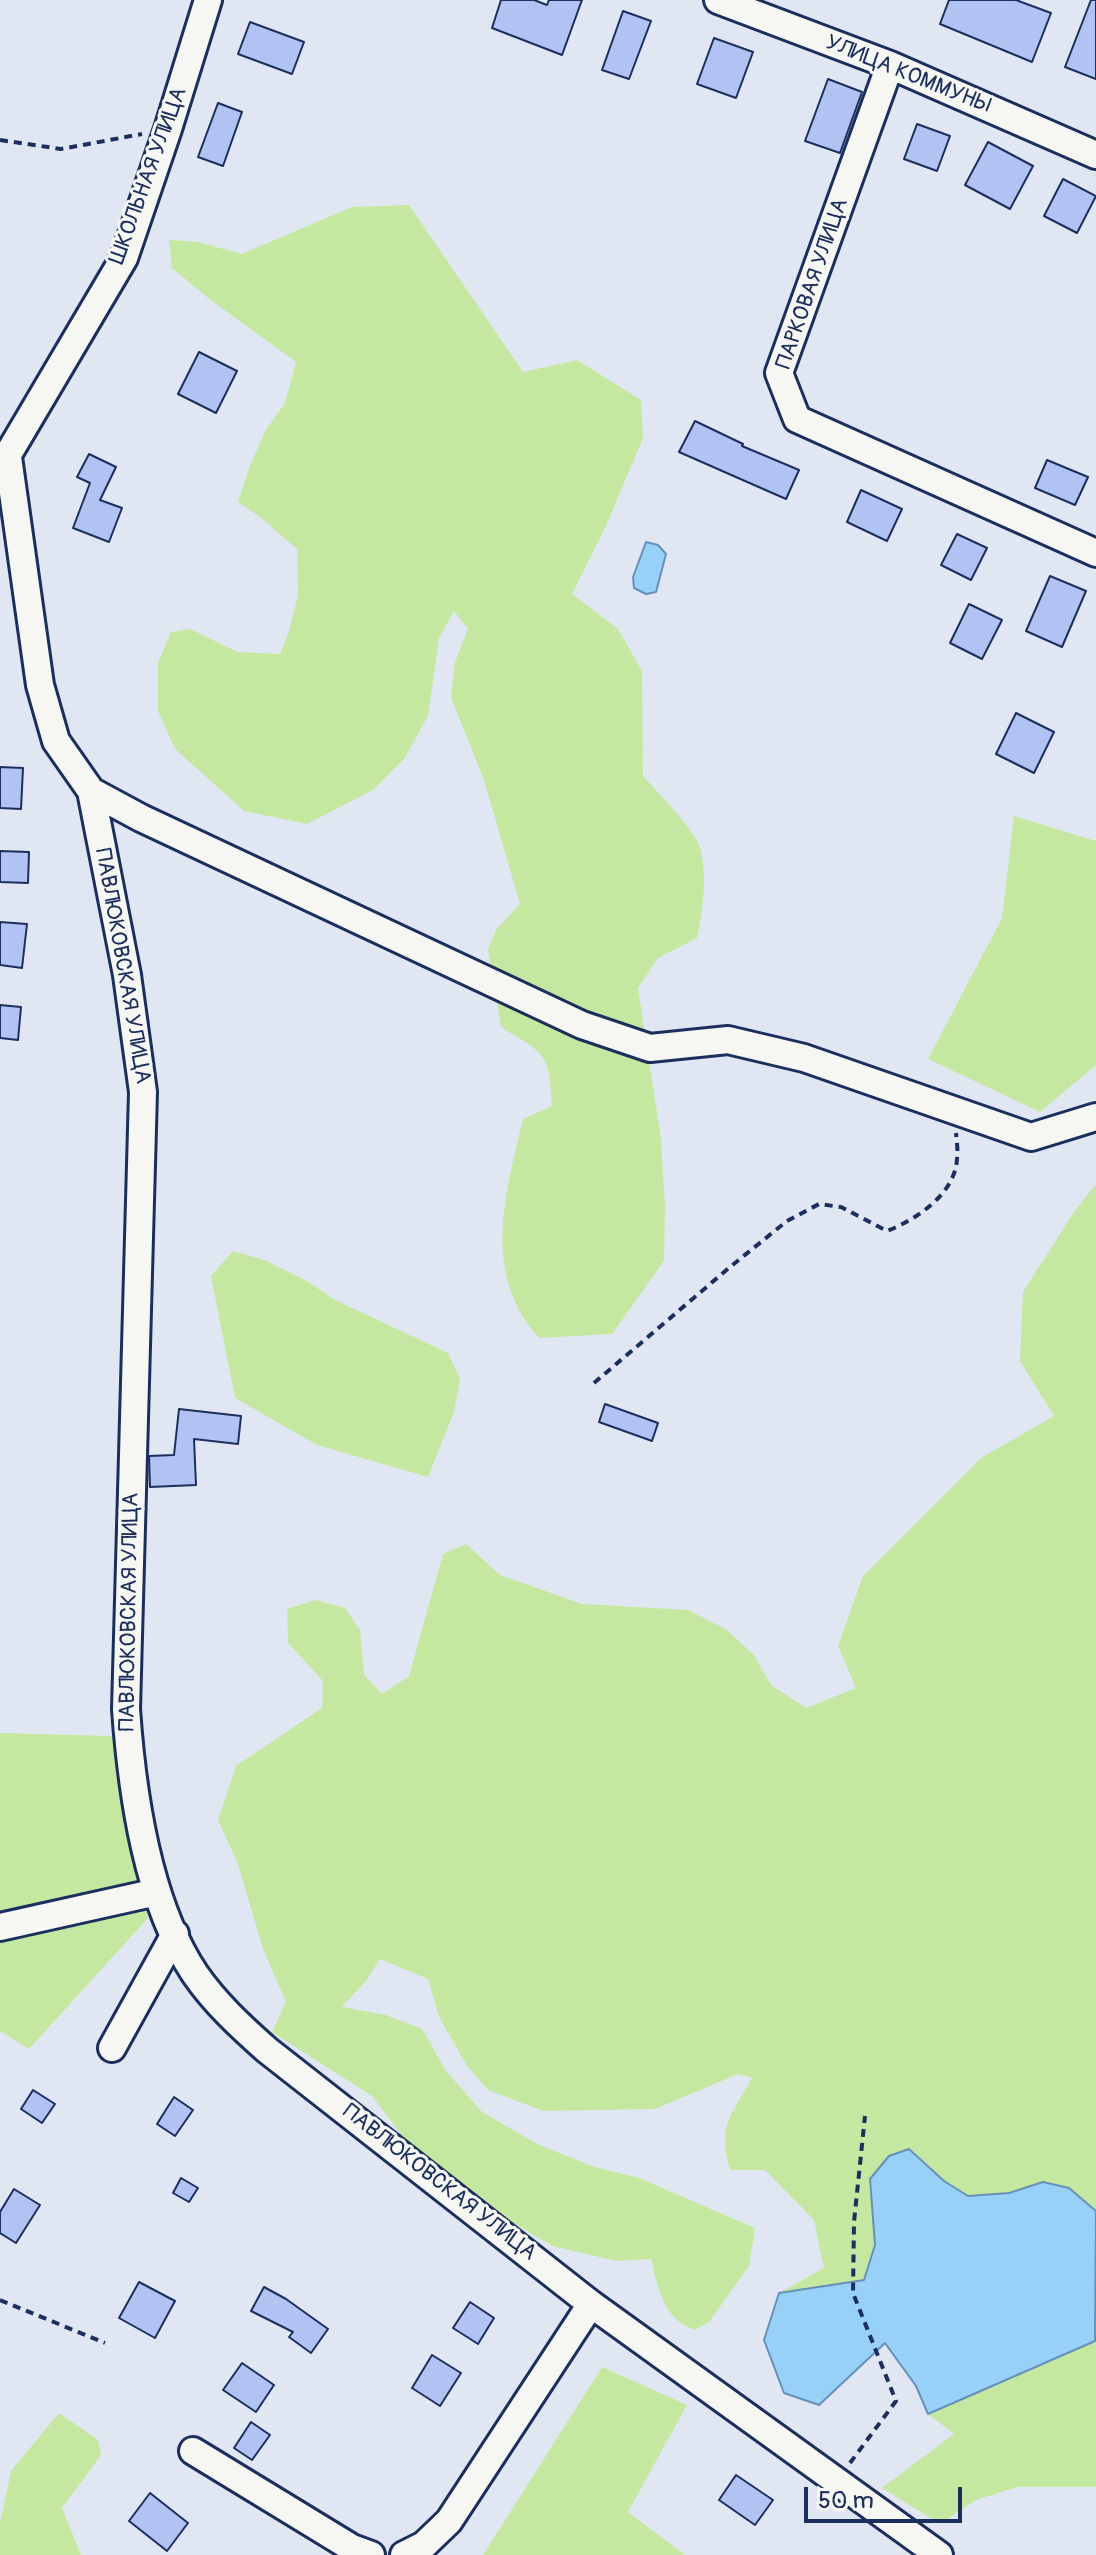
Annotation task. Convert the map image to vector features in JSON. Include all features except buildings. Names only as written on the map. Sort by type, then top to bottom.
[{"type":"street","name":"ШКОЛЬНАЯ УЛИЦА","points":[[4,462],[124,258],[208,0]]},
{"type":"street","name":"УЛИЦА КОММУНЫ","points":[[718,0],[890,65],[1096,155]]},
{"type":"street","name":"ПАРКОВАЯ УЛИЦА","points":[[890,65],[779,373],[797,419],[1096,553]]},
{"type":"street","name":"ПАВЛЮКОВСКАЯ УЛИЦА","points":[[4,462],[47,717],[65,758],[91,791],[127,975],[143,1092],[126,1709],[138,1808],[157,1892],[175,1934],[195,1974],[219,2004],[259,2042],[591,2304],[939,2555]]},
{"type":"street","points":[[91,791],[141,818],[582,1025],[650,1048],[728,1040],[804,1058],[1031,1137],[1096,1117]]},
{"type":"street","points":[[0,1927],[157,1892]]},
{"type":"street","points":[[112,2048],[175,1934]]},
{"type":"street","points":[[404,2555],[424,2545],[449,2521],[591,2304]]},
{"type":"street","points":[[193,2451],[352,2548],[371,2555]]},
{"type":"path","points":[[0,140],[61,149],[168,129]]},
{"type":"path","points":[[594,1383],[741,1257],[787,1221],[819,1204],[841,1207],[887,1231],[911,1222],[935,1203],[957,1163],[956,1111]]},
{"type":"path","points":[[837,2481],[896,2401],[853,2293],[854,2222],[865,2116]]},
{"type":"path","points":[[0,2300],[105,2343]]},
{"type":"green space","points":[[409,205],[523,372],[577,360],[641,400],[643,438],[605,528],[572,594],[618,629],[642,671],[643,776],[698,842],[704,883],[697,938],[658,958],[638,988],[661,1139],[664,1261],[612,1334],[539,1338],[521,1313],[510,1287],[504,1260],[502,1232],[505,1204],[523,1119],[552,1106],[549,1075],[542,1057],[501,1027],[488,949],[496,930],[520,904],[484,780],[451,698],[455,662],[468,629],[454,611],[439,638],[428,716],[404,759],[373,790],[307,824],[244,811],[175,749],[158,711],[158,663],[171,632],[190,629],[238,652],[280,654],[298,596],[297,549],[238,502],[265,431],[285,403],[296,362],[172,268],[169,240],[198,242],[242,254],[352,207]]},
{"type":"green space","points":[[1014,816],[1096,841],[1096,1065],[1040,1112],[928,1059],[1002,918]]},
{"type":"green space","points":[[1096,1184],[1096,2211],[1092,2206],[1043,2182],[996,2195],[977,2197],[962,2194],[908,2149],[870,2179],[875,2245],[864,2280],[779,2293],[824,2268],[814,2220],[765,2170],[730,2170],[726,2155],[726,2131],[733,2111],[752,2078],[738,2074],[655,2109],[543,2111],[488,2090],[467,2066],[439,2017],[428,1979],[380,1959],[366,1981],[342,2007],[386,2015],[422,2029],[446,2071],[482,2112],[537,2144],[594,2167],[639,2178],[755,2228],[749,2266],[709,2322],[694,2330],[675,2318],[669,2310],[651,2259],[616,2261],[552,2246],[455,2188],[415,2153],[372,2096],[272,2032],[286,2002],[263,1949],[238,1864],[218,1820],[236,1766],[322,1708],[323,1681],[288,1643],[287,1609],[315,1600],[345,1608],[360,1630],[364,1675],[382,1694],[409,1676],[443,1554],[466,1544],[500,1575],[582,1604],[688,1610],[727,1630],[754,1655],[771,1685],[806,1708],[856,1688],[838,1646],[863,1576],[981,1458],[1054,1416],[1020,1361],[1023,1292],[1074,1212]]},
{"type":"green space","points":[[233,1251],[264,1260],[307,1281],[335,1300],[448,1353],[460,1378],[454,1412],[428,1477],[317,1445],[235,1398],[211,1276]]},
{"type":"green space","points":[[0,1733],[112,1736],[148,1918],[29,2049],[0,2031]]},
{"type":"green space","points":[[1096,2340],[1096,2487],[1017,2487],[976,2500],[940,2524],[882,2488],[954,2434],[928,2414]]},
{"type":"green space","points":[[602,2367],[687,2405],[628,2512],[685,2555],[483,2555]]},
{"type":"green space","points":[[59,2413],[98,2440],[101,2455],[62,2508],[81,2555],[0,2555],[0,2523],[11,2471]]},
{"type":"water","points":[[646,542],[658,545],[666,554],[656,592],[646,594],[634,588],[633,577]]},
{"type":"water","points":[[909,2149],[944,2181],[968,2196],[1009,2193],[1043,2182],[1069,2188],[1096,2211],[1095,2341],[928,2414],[916,2386],[885,2343],[819,2405],[784,2393],[764,2340],[779,2293],[864,2280],[875,2245],[870,2179],[889,2156]]}]
